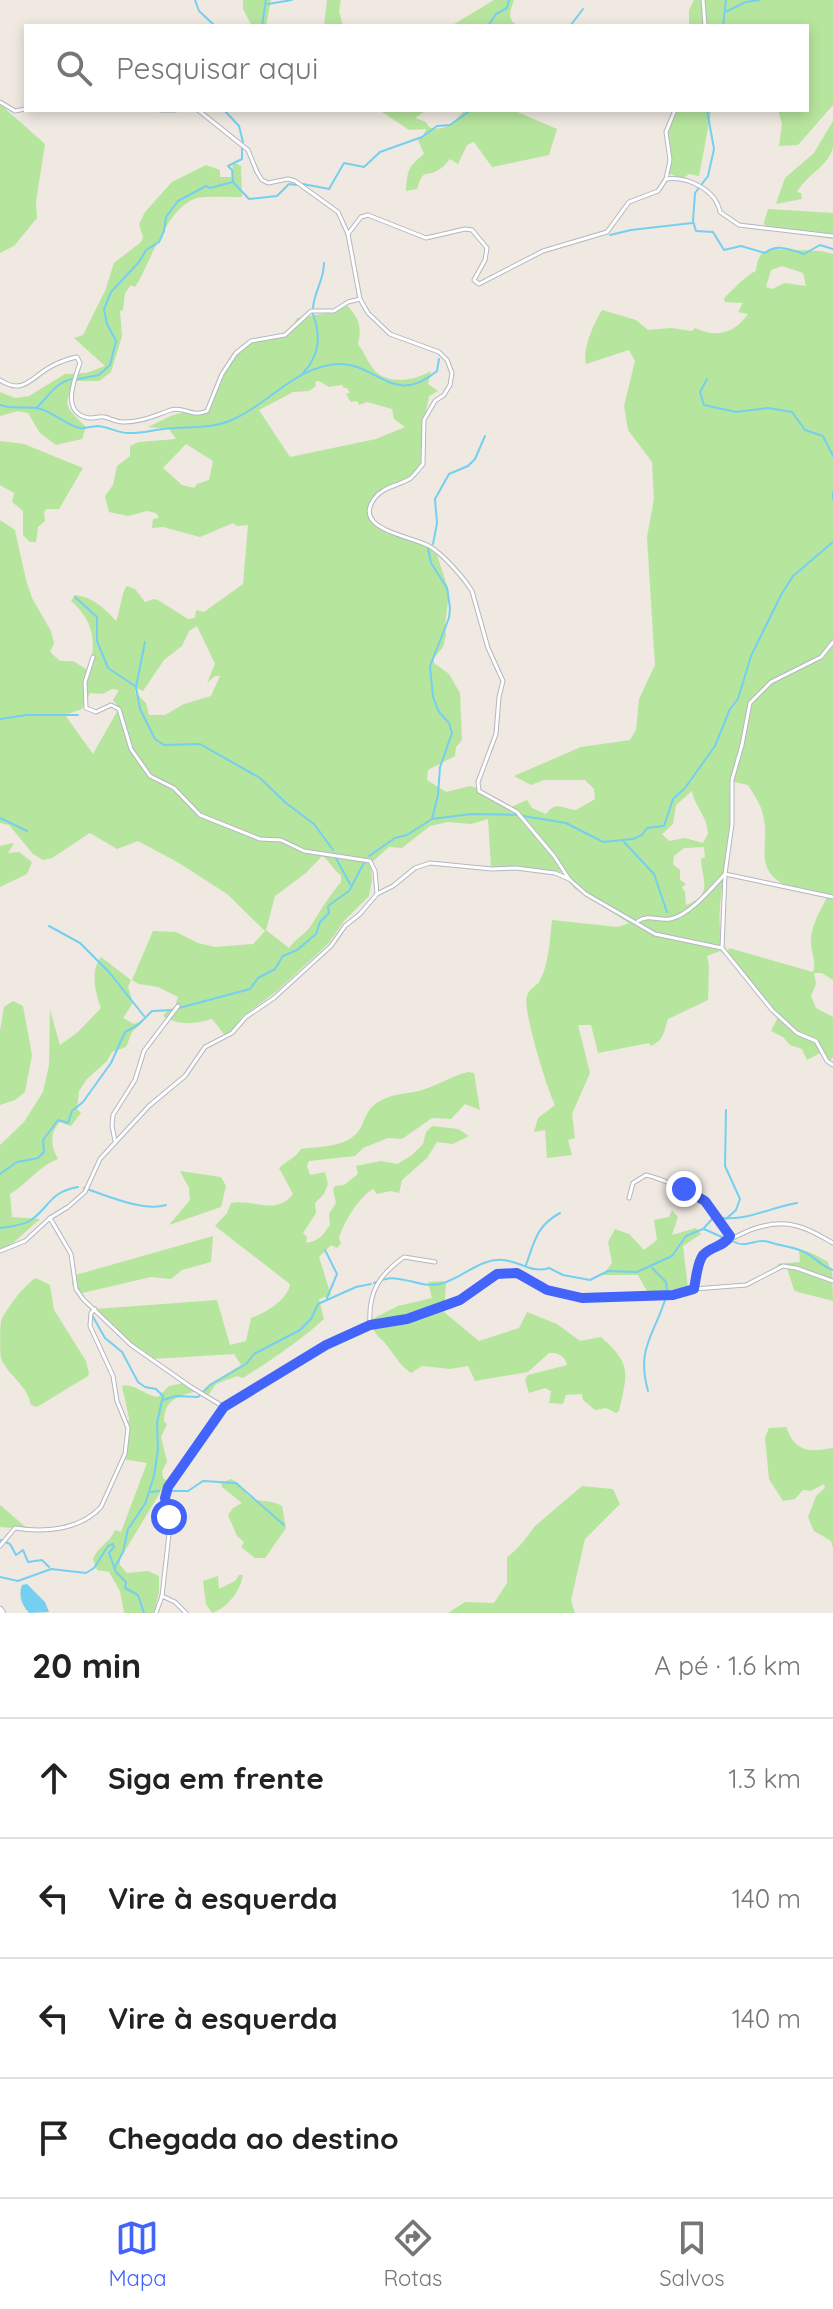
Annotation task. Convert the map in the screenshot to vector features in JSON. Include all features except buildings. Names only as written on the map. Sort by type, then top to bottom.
[{"type":"street","points":[[703,0],[705,24]]},
{"type":"street","points":[[0,102],[15,111],[24,109]]},
{"type":"street","points":[[200,112],[248,150],[262,180],[268,183],[288,179],[295,181],[338,212],[348,234],[360,299],[368,313],[390,334],[443,354],[452,377],[448,390],[435,401],[424,420],[423,464],[411,478],[378,494],[369,514],[378,527],[430,546],[467,582],[472,591],[488,648],[503,681],[497,729],[478,790],[517,812],[569,879]]},
{"type":"street","points":[[348,234],[361,217],[368,215],[426,238],[472,230],[487,248],[485,260],[474,277],[479,284],[543,251],[607,232],[629,202],[658,191],[666,179],[670,160],[666,132],[674,112]]},
{"type":"street","points":[[666,179],[677,178],[698,186],[718,203],[720,212],[729,221],[739,225],[833,236]]},
{"type":"street","points":[[0,380],[18,387],[51,366],[77,357],[80,363],[71,404],[84,417],[104,417],[122,422],[158,416],[174,409],[201,414],[207,411],[226,367],[247,344],[293,331],[300,319],[311,311],[334,311],[360,299]]},
{"type":"street","points":[[722,948],[725,874],[732,824],[732,780],[750,703],[766,685],[821,657],[833,642]]},
{"type":"street","points":[[93,657],[85,682],[86,708],[96,712],[111,705],[119,709],[131,749],[150,776],[174,788],[207,819],[232,825],[260,839],[281,840],[304,851],[370,861],[375,871],[377,894]]},
{"type":"street","points":[[0,1251],[22,1243],[50,1218],[68,1207],[87,1189],[96,1165],[115,1141],[149,1106],[185,1076],[205,1047],[232,1033],[246,1017],[265,1005],[331,946],[345,926],[377,894],[393,886],[418,866],[426,864],[559,873],[586,894],[655,934],[722,948],[772,1010],[797,1033],[816,1041],[827,1061],[833,1065]]},
{"type":"street","points":[[637,922],[647,917],[676,917],[711,890],[725,874]]},
{"type":"street","points":[[725,874],[833,897]]},
{"type":"street","points":[[115,1141],[113,1115],[137,1077],[144,1051],[178,1006]]},
{"type":"street","points":[[629,1198],[633,1183],[646,1175],[684,1189],[705,1201],[729,1232],[730,1239]]},
{"type":"street","points":[[50,1218],[71,1254],[79,1293],[131,1345],[224,1407]]},
{"type":"street","points":[[694,1289],[703,1255],[751,1230],[796,1225],[833,1243]]},
{"type":"street","points":[[370,1325],[370,1302],[381,1277],[404,1257],[435,1262]]},
{"type":"street","points":[[156,1613],[162,1596],[169,1534],[166,1491],[224,1407],[326,1345],[370,1325],[407,1319],[442,1307],[465,1297],[492,1276],[506,1272],[521,1275],[547,1290],[582,1298],[673,1295],[694,1289],[746,1285],[783,1266],[833,1281]]},
{"type":"street","points":[[0,1546],[15,1528],[35,1531],[63,1528],[96,1512],[123,1462],[128,1428],[117,1401],[113,1376],[91,1330],[90,1320],[95,1309]]},
{"type":"street","points":[[162,1596],[175,1602],[186,1613]]},
{"type":"green space","points":[[243,0],[271,0],[266,24],[251,24],[243,9]]},
{"type":"green space","points":[[327,0],[341,0],[339,11],[342,24],[324,24]]},
{"type":"green space","points":[[494,0],[514,0],[510,11],[515,24],[454,24]]},
{"type":"green space","points":[[694,0],[833,0],[833,105],[798,145],[779,146],[782,124],[779,112],[809,112],[809,24],[689,24],[689,10]]},
{"type":"green space","points":[[0,104],[45,144],[36,202],[37,218],[14,246],[0,253]]},
{"type":"green space","points":[[382,112],[424,112],[415,118],[426,122],[429,127],[440,128],[449,125],[463,112],[518,112],[557,129],[549,155],[492,167],[474,142],[467,145],[458,164],[450,159],[435,172],[423,175],[417,189],[406,191],[409,170],[424,154],[418,140],[426,129],[409,130]]},
{"type":"green space","points":[[674,112],[711,112],[699,176],[689,174],[682,179],[666,172],[670,159],[665,137]]},
{"type":"green space","points":[[833,121],[831,154],[797,192],[801,193],[802,199],[776,204],[785,178],[814,153]]},
{"type":"green space","points":[[233,162],[241,166],[242,197],[197,198],[176,212],[135,287],[131,285],[125,293],[123,310],[120,311],[122,336],[111,372],[99,381],[77,381],[72,390],[67,402],[86,427],[82,439],[56,445],[40,433],[28,413],[18,411],[0,416],[0,392],[15,398],[29,396],[65,374],[86,373],[105,366],[74,338],[83,335],[105,291],[114,263],[141,242],[143,237],[139,224],[145,212],[172,182],[206,165],[220,170],[220,177],[232,177]]},
{"type":"green space","points":[[768,209],[833,213],[833,239],[765,228]]},
{"type":"green space","points":[[772,249],[833,254],[833,980],[822,973],[814,973],[816,984],[811,996],[816,1008],[833,1017],[833,1057],[828,1064],[820,1053],[807,1060],[802,1049],[790,1045],[771,1031],[778,1017],[728,956],[720,951],[707,956],[708,1000],[668,1019],[661,1038],[655,1044],[598,1053],[591,1025],[578,1025],[590,1073],[572,1114],[575,1138],[568,1140],[572,1155],[547,1158],[545,1130],[534,1132],[538,1118],[555,1105],[536,1050],[526,1004],[528,994],[539,982],[545,968],[552,920],[618,927],[629,923],[575,889],[562,872],[491,867],[488,819],[471,824],[448,822],[430,826],[402,848],[389,847],[371,863],[369,896],[344,921],[328,944],[277,991],[243,1016],[230,1033],[224,1034],[212,1019],[187,1023],[163,1016],[175,1007],[178,997],[158,987],[132,980],[153,931],[176,932],[215,947],[253,944],[265,931],[227,894],[138,841],[117,849],[90,833],[52,858],[43,860],[33,854],[9,825],[0,823],[0,520],[15,530],[32,598],[51,631],[54,643],[50,652],[60,661],[73,661],[88,670],[91,660],[92,632],[71,601],[75,595],[93,601],[116,621],[127,586],[135,589],[145,602],[158,600],[188,619],[195,618],[196,610],[204,612],[243,584],[248,525],[237,526],[233,523],[200,537],[163,527],[152,528],[153,519],[159,518],[156,513],[147,511],[128,516],[109,512],[105,496],[113,485],[117,466],[130,456],[130,446],[139,442],[176,439],[169,429],[148,427],[173,415],[199,415],[208,409],[225,365],[244,344],[281,334],[293,326],[297,318],[334,312],[347,305],[358,323],[358,344],[376,372],[389,379],[404,380],[431,371],[428,384],[438,391],[429,396],[423,428],[424,465],[386,491],[368,511],[375,526],[388,534],[400,534],[421,542],[437,555],[449,591],[446,635],[434,663],[449,674],[460,693],[462,740],[456,747],[455,756],[428,770],[427,780],[446,792],[470,786],[477,788],[487,798],[511,807],[527,800],[532,808],[546,814],[556,806],[576,810],[595,799],[594,789],[585,780],[544,780],[531,785],[514,776],[581,747],[630,740],[636,730],[639,699],[655,665],[647,537],[654,499],[652,462],[628,430],[624,406],[635,361],[629,350],[586,364],[590,336],[602,310],[636,320],[648,330],[671,328],[692,331],[695,328],[717,333],[731,330],[748,314],[738,312],[743,303],[725,302],[724,298],[756,271],[760,256]],"holes":[[[782,266],[803,273],[806,286],[785,283],[772,289],[766,287],[771,270]],[[319,381],[329,387],[342,385],[350,393],[346,394],[351,402],[357,401],[359,405],[367,402],[392,409],[394,419],[405,427],[376,439],[290,457],[259,410],[293,392],[309,391],[316,386],[315,382]],[[186,444],[213,461],[209,480],[194,488],[182,485],[163,468]],[[197,626],[215,664],[207,683],[220,676],[211,696],[184,704],[165,715],[149,715],[146,703],[135,692],[137,688],[143,691],[164,660],[182,646],[189,631]],[[119,690],[113,700],[119,708],[93,754],[65,715],[82,709],[90,693]],[[730,781],[748,785],[762,810],[769,872],[785,885],[827,897],[811,934],[813,972],[729,948],[728,951],[720,928],[720,912],[731,832]],[[692,791],[707,828],[708,834],[703,843],[685,838],[669,841],[662,834],[673,824],[676,805]],[[704,847],[705,857],[701,859],[703,891],[695,901],[686,905],[682,887],[686,884],[680,880],[680,870],[673,864],[674,856],[684,848]],[[322,856],[325,858],[341,875],[341,882],[310,927],[289,948],[266,930],[275,896],[306,873]]]},
{"type":"green space","points":[[0,441],[24,444],[83,468],[59,509],[46,509],[45,521],[38,527],[36,542],[30,542],[23,535],[23,511],[12,502],[14,493],[0,485]]},
{"type":"green space","points":[[14,843],[8,853],[19,852],[32,862],[27,874],[0,887],[0,846]]},
{"type":"green space","points":[[101,957],[131,980],[128,987],[133,1003],[123,1018],[134,1024],[145,1019],[132,1032],[126,1047],[112,1052],[107,1061],[87,1079],[79,1091],[77,1109],[81,1113],[71,1126],[60,1122],[56,1126],[52,1140],[58,1159],[10,1194],[12,1217],[40,1219],[14,1242],[0,1249],[0,1145],[24,1122],[43,1092],[49,1065],[50,1010],[60,1045],[78,1032],[101,1008],[95,989],[95,975]]},
{"type":"green space","points":[[13,1001],[23,1006],[32,1055],[25,1092],[15,1100],[0,1105],[0,1031],[4,1007]]},
{"type":"green space","points":[[468,1072],[474,1073],[480,1110],[465,1104],[451,1119],[432,1118],[402,1139],[388,1138],[363,1148],[355,1156],[309,1161],[310,1175],[325,1172],[328,1184],[315,1203],[316,1213],[303,1233],[307,1237],[306,1243],[320,1237],[330,1225],[329,1214],[336,1203],[333,1189],[358,1174],[356,1166],[381,1161],[397,1164],[423,1144],[426,1132],[432,1126],[458,1129],[469,1136],[453,1144],[437,1142],[427,1158],[402,1180],[399,1193],[377,1194],[373,1189],[362,1198],[344,1225],[339,1238],[341,1243],[337,1248],[331,1245],[319,1257],[331,1295],[319,1299],[324,1319],[243,1378],[237,1376],[216,1384],[207,1397],[200,1394],[211,1383],[241,1365],[234,1354],[152,1359],[118,1336],[95,1309],[217,1300],[230,1345],[246,1341],[251,1318],[280,1300],[290,1284],[215,1226],[227,1213],[231,1203],[272,1205],[286,1201],[293,1194],[279,1168],[301,1149],[344,1142],[357,1133],[368,1112],[380,1101],[422,1090]]},
{"type":"green space","points":[[180,1171],[221,1177],[226,1186],[221,1207],[169,1225],[190,1200],[189,1188]]},
{"type":"green space","points":[[672,1210],[678,1217],[672,1235],[696,1228],[701,1234],[683,1246],[688,1288],[648,1293],[638,1275],[603,1275],[612,1263],[608,1242],[615,1229],[629,1234],[644,1250],[657,1240],[654,1220],[669,1217]]},
{"type":"green space","points":[[213,1236],[211,1262],[182,1270],[171,1279],[151,1277],[78,1294],[72,1284],[72,1276]]},
{"type":"green space","points":[[799,1250],[827,1261],[832,1272],[833,1301],[794,1290],[787,1268],[776,1264],[800,1262]]},
{"type":"green space","points":[[36,1278],[50,1285],[54,1310],[86,1361],[89,1373],[37,1407],[31,1405],[26,1391],[4,1364],[0,1340],[3,1316],[21,1291]]},
{"type":"green space","points":[[428,1282],[446,1283],[444,1312],[479,1341],[519,1328],[527,1312],[557,1324],[580,1341],[601,1337],[618,1355],[625,1371],[619,1411],[616,1413],[606,1408],[595,1410],[583,1400],[582,1394],[566,1395],[563,1404],[549,1403],[551,1391],[545,1388],[529,1393],[525,1380],[528,1375],[567,1365],[563,1357],[555,1353],[549,1353],[528,1372],[475,1381],[468,1366],[450,1369],[422,1366],[411,1373],[376,1334],[370,1320],[398,1306],[432,1298]]},
{"type":"green space","points":[[185,1383],[194,1392],[173,1400],[165,1414],[167,1424],[161,1437],[167,1462],[162,1471],[167,1481],[120,1559],[120,1565],[127,1573],[148,1571],[159,1576],[154,1613],[124,1613],[120,1591],[109,1572],[97,1570],[93,1559],[115,1530],[121,1532],[147,1463],[122,1459],[129,1418],[122,1386],[132,1386],[158,1397],[169,1386]]},
{"type":"green space","points":[[786,1427],[794,1442],[804,1449],[833,1448],[833,1548],[831,1541],[814,1531],[808,1517],[816,1496],[825,1488],[824,1484],[811,1491],[803,1490],[795,1499],[783,1501],[769,1479],[765,1438],[769,1428]]},
{"type":"green space","points":[[231,1479],[250,1497],[282,1506],[286,1528],[265,1558],[255,1558],[241,1547],[244,1542],[237,1536],[228,1515],[242,1503],[221,1483]]},
{"type":"green space","points":[[582,1486],[613,1489],[620,1504],[585,1539],[571,1600],[575,1613],[448,1613],[465,1602],[494,1603],[507,1583],[507,1557],[522,1544],[534,1527]]},
{"type":"green space","points":[[0,1505],[28,1529],[0,1527]]},
{"type":"green space","points":[[243,1575],[236,1593],[228,1603],[212,1613],[206,1604],[203,1581],[218,1576],[219,1589],[235,1581]]},
{"type":"water","points":[[27,1584],[45,1602],[49,1612],[29,1613],[20,1593],[22,1585]]},
{"type":"waterway","points":[[195,0],[199,11],[213,24]]},
{"type":"waterway","points":[[262,24],[266,0]]},
{"type":"waterway","points":[[268,4],[292,0]]},
{"type":"waterway","points":[[489,24],[496,14],[507,8],[509,0]]},
{"type":"waterway","points":[[723,24],[726,0]]},
{"type":"waterway","points":[[725,12],[746,2],[759,0]]},
{"type":"waterway","points":[[572,24],[583,9]]},
{"type":"waterway","points":[[226,112],[239,126],[243,142]]},
{"type":"waterway","points":[[303,184],[329,189],[344,163],[364,167],[380,152],[422,137],[437,126],[450,125],[468,112]]},
{"type":"waterway","points":[[707,112],[714,149],[708,176],[695,193],[693,221],[696,231],[713,232],[724,250],[741,246],[765,253],[780,248],[804,254],[820,245],[833,249]]},
{"type":"waterway","points":[[242,148],[242,159],[228,166],[232,170],[233,182],[249,199],[277,196],[289,184],[296,185]]},
{"type":"waterway","points":[[78,379],[99,375],[110,365],[116,341],[107,324],[104,309],[111,292],[146,250],[159,242],[166,217],[178,201],[206,186],[210,188],[233,182]]},
{"type":"waterway","points":[[610,235],[692,223]]},
{"type":"waterway","points":[[313,308],[324,263]]},
{"type":"waterway","points":[[303,373],[316,352],[317,330],[313,314]]},
{"type":"waterway","points":[[0,405],[42,409],[80,428],[98,426],[124,433],[209,426],[236,418],[296,378],[322,367],[351,365],[397,385],[408,385],[422,381],[437,371],[439,359]]},
{"type":"waterway","points":[[37,407],[56,387],[72,379]]},
{"type":"waterway","points":[[707,379],[700,392],[704,405],[736,412],[768,408],[792,412],[805,430],[823,436],[833,456]]},
{"type":"waterway","points":[[433,544],[437,523],[435,499],[449,474],[468,466],[475,459],[485,436]]},
{"type":"waterway","points":[[833,492],[833,499]]},
{"type":"waterway","points":[[523,816],[566,823],[603,842],[633,839],[642,835],[647,828],[664,826],[673,799],[685,788],[715,746],[730,709],[738,699],[751,656],[781,595],[793,576],[833,542]]},
{"type":"waterway","points":[[428,548],[431,563],[447,588],[450,608],[430,666],[433,697],[452,733],[440,767],[432,819]]},
{"type":"waterway","points":[[75,597],[97,617],[97,641],[108,668],[135,686]]},
{"type":"waterway","points":[[145,642],[136,687],[140,709],[155,739],[164,745],[200,744],[260,778],[314,824],[333,850]]},
{"type":"waterway","points":[[0,719],[27,715],[78,715]]},
{"type":"waterway","points":[[369,856],[432,819],[472,814],[518,815]]},
{"type":"waterway","points":[[0,818],[27,831]]},
{"type":"waterway","points":[[624,842],[654,874],[667,912]]},
{"type":"waterway","points":[[336,858],[350,884]]},
{"type":"waterway","points":[[179,1008],[250,989],[258,978],[275,969],[283,956],[297,950],[316,934],[320,922],[329,913],[328,906],[349,891],[365,861]]},
{"type":"waterway","points":[[49,926],[80,943],[109,972],[144,1016]]},
{"type":"waterway","points":[[0,1174],[17,1162],[38,1158],[44,1152],[43,1140],[58,1120],[68,1123],[72,1111],[83,1102],[111,1063],[125,1032],[138,1025],[152,1011],[173,1010]]},
{"type":"waterway","points":[[726,1110],[725,1166],[740,1199],[736,1210],[726,1219]]},
{"type":"waterway","points":[[0,1228],[28,1222],[55,1196],[78,1187]]},
{"type":"waterway","points":[[84,1188],[135,1205],[166,1205]]},
{"type":"waterway","points":[[717,1217],[737,1218],[797,1203]]},
{"type":"waterway","points":[[526,1265],[541,1229],[560,1213]]},
{"type":"waterway","points":[[374,1283],[392,1278],[440,1284],[494,1260],[537,1269],[549,1268],[563,1275],[590,1280],[608,1271],[637,1272],[672,1256],[686,1236],[703,1229],[713,1218]]},
{"type":"waterway","points":[[704,1229],[724,1238]]},
{"type":"waterway","points":[[732,1241],[743,1244],[764,1241],[793,1248],[833,1270]]},
{"type":"waterway","points":[[325,1250],[337,1274],[327,1298]]},
{"type":"waterway","points":[[652,1268],[666,1282],[667,1290]]},
{"type":"waterway","points":[[163,1400],[176,1396],[198,1397],[210,1385],[246,1364],[254,1354],[300,1330],[311,1319],[318,1304],[356,1287],[371,1284]]},
{"type":"waterway","points":[[648,1391],[645,1353],[666,1297]]},
{"type":"waterway","points":[[92,1315],[105,1338],[122,1352],[138,1382],[156,1389],[163,1396],[157,1423],[158,1449],[154,1476],[145,1504],[128,1529],[123,1552],[115,1567]]},
{"type":"waterway","points":[[166,1491],[188,1491],[203,1481],[236,1483],[284,1525]]},
{"type":"waterway","points":[[151,1492],[159,1491]]},
{"type":"waterway","points":[[0,1540],[10,1544],[16,1555],[23,1550],[28,1562],[42,1560],[49,1567]]},
{"type":"waterway","points":[[0,1577],[18,1581],[51,1569],[86,1573],[94,1568],[108,1546],[113,1544],[109,1553],[116,1572],[126,1582],[125,1588],[138,1595],[144,1613]]},
{"type":"route","points":[[169,1517],[165,1498],[168,1487],[224,1407],[326,1345],[362,1328],[407,1319],[442,1307],[465,1297],[488,1278],[506,1272],[521,1275],[547,1290],[582,1298],[673,1295],[694,1289],[701,1258],[725,1243],[730,1236],[705,1201],[684,1189]]}]
